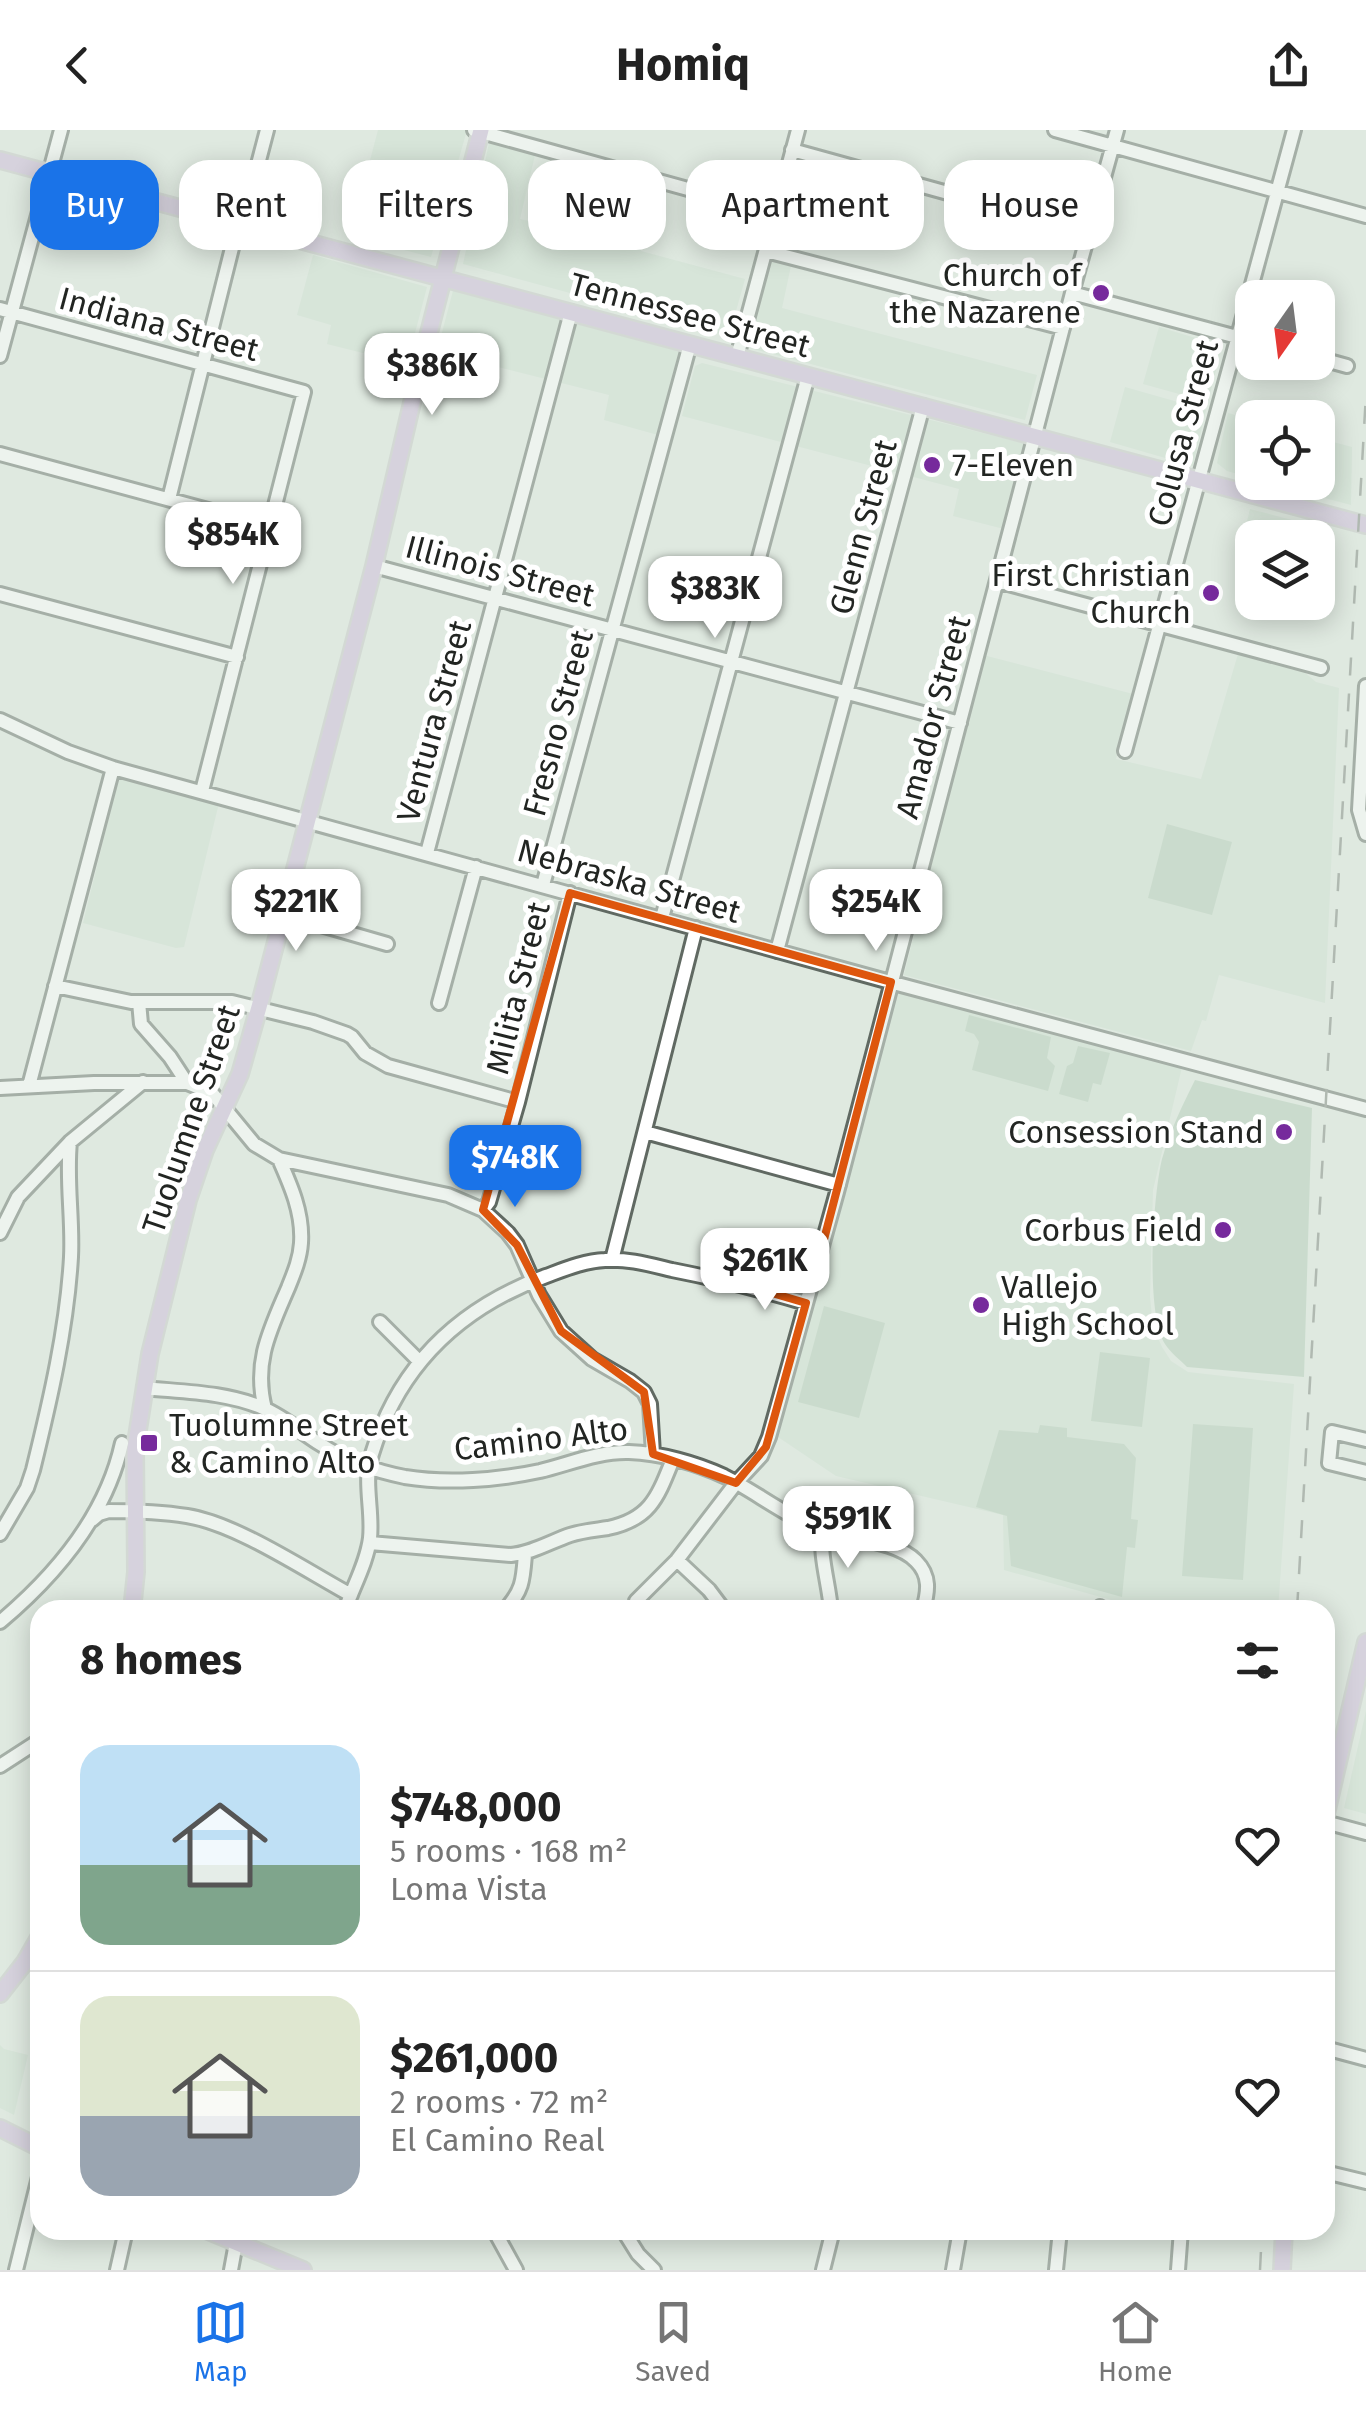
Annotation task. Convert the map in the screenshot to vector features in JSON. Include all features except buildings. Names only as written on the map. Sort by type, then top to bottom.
[{"type":"main road","name":"Tuolumne Street","points":[[133,1600],[135,1449],[144,1388],[176,1242],[205,1150],[240,1074],[259,1008],[374,566],[479,131]]},
{"type":"main road","name":"Tennessee Street","points":[[0,160],[30,168]]},
{"type":"main road","name":"Tennessee Street","points":[[322,246],[1366,525]]},
{"type":"main road","points":[[1335,1777],[1366,1642]]},
{"type":"main road","points":[[0,1994],[30,1953]]},
{"type":"main road","points":[[0,2128],[30,2143]]},
{"type":"main road","points":[[229,2240],[303,2270]]},
{"type":"main road","points":[[1282,2270],[1284,2240]]},
{"type":"street","points":[[53,160],[61,130]]},
{"type":"street","points":[[259,160],[267,130]]},
{"type":"street","points":[[789,160],[798,130]]},
{"type":"street","points":[[1056,130],[1366,216]]},
{"type":"street","name":"Amador Street","points":[[1109,160],[1117,130]]},
{"type":"street","name":"Colusa Street","points":[[1253,280],[1294,130]]},
{"type":"street","points":[[479,131],[686,188]]},
{"type":"street","points":[[792,150],[944,192]]},
{"type":"street","points":[[0,356],[6,310],[30,235]]},
{"type":"street","points":[[169,499],[232,250]]},
{"type":"street","name":"Amador Street","points":[[637,1600],[678,1560],[766,1447],[839,1185],[1084,250]]},
{"type":"street","points":[[737,357],[766,251],[1062,328]]},
{"type":"street","points":[[1072,293],[1235,336]]},
{"type":"street","name":"Indiana Street","points":[[6,310],[304,392],[271,527]]},
{"type":"street","name":"Ventura Street","points":[[427,854],[571,312]]},
{"type":"street","name":"Fresno Street","points":[[543,885],[690,344]]},
{"type":"street","name":"Colusa Street","points":[[1125,751],[1235,348]]},
{"type":"street","points":[[1335,363],[1347,366]]},
{"type":"street","points":[[662,918],[808,376]]},
{"type":"street","name":"Glenn Street","points":[[777,951],[924,406]]},
{"type":"street","points":[[0,454],[271,527],[202,791]]},
{"type":"street","name":"Illinois Street","points":[[374,566],[960,723]]},
{"type":"street","points":[[997,581],[1322,668]]},
{"type":"street","points":[[0,594],[237,657]]},
{"type":"street","points":[[1366,686],[1359,811],[1366,834]]},
{"type":"street","name":"Nebraska Street","points":[[0,720],[113,768],[1366,1109]]},
{"type":"street","points":[[29,1086],[113,768]]},
{"type":"street","points":[[438,1002],[476,867]]},
{"type":"street","name":"Milita Street","points":[[483,1210],[489,1202],[518,1102],[570,893]]},
{"type":"street","points":[[283,914],[387,944]]},
{"type":"street","points":[[612,1260],[696,928]]},
{"type":"street","points":[[55,986],[140,1002],[232,1002],[259,1008],[352,1036],[373,1058],[388,1066],[518,1102]]},
{"type":"street","points":[[140,1002],[141,1024],[170,1056],[187,1083]]},
{"type":"street","points":[[0,1233],[18,1197],[70,1142],[143,1082]]},
{"type":"street","points":[[0,1088],[187,1083],[212,1093],[254,1144],[279,1160],[448,1196],[483,1210],[518,1246],[549,1313],[578,1348],[644,1392],[650,1404],[653,1454]]},
{"type":"street","points":[[645,1132],[839,1185]]},
{"type":"street","points":[[0,1534],[33,1470],[63,1322],[71,1260],[70,1142]]},
{"type":"street","points":[[265,1409],[260,1378],[264,1345],[296,1269],[301,1244],[299,1212],[279,1160]]},
{"type":"street","points":[[736,1283],[788,1271],[820,1251]]},
{"type":"street","points":[[348,1600],[370,1543],[369,1468],[390,1408],[420,1362],[458,1322],[488,1302],[574,1266],[612,1260],[736,1283],[806,1303]]},
{"type":"street","points":[[380,1322],[420,1362]]},
{"type":"street","name":"Camino Alto","points":[[144,1388],[244,1401],[369,1468],[408,1477],[492,1478],[537,1472],[610,1453],[653,1454],[674,1459],[722,1476],[823,1530],[911,1556],[925,1572],[925,1600]]},
{"type":"street","points":[[1366,1440],[1332,1432],[1329,1462],[1366,1472]]},
{"type":"street","points":[[0,1622],[52,1574],[92,1520],[116,1467],[122,1443]]},
{"type":"street","points":[[370,1543],[526,1554],[569,1535],[624,1524],[641,1516],[660,1494],[674,1459]]},
{"type":"street","points":[[92,1520],[108,1511],[188,1516],[221,1526],[350,1595]]},
{"type":"street","points":[[823,1530],[821,1547],[830,1600]]},
{"type":"street","points":[[514,1600],[524,1578],[526,1554]]},
{"type":"street","points":[[678,1560],[716,1600]]},
{"type":"street","points":[[0,1766],[30,1746]]},
{"type":"street","points":[[1335,1823],[1366,1833]]},
{"type":"street","points":[[1335,2051],[1366,2060]]},
{"type":"street","points":[[1335,2174],[1366,2182]]},
{"type":"street","points":[[16,2270],[30,2213]]},
{"type":"street","points":[[117,2270],[124,2240]]},
{"type":"street","points":[[500,2240],[516,2270]]},
{"type":"street","points":[[629,2240],[654,2270]]},
{"type":"street","points":[[823,2270],[830,2240]]},
{"type":"street","points":[[953,2270],[958,2240]]},
{"type":"street","points":[[1056,2270],[1059,2240]]},
{"type":"street","points":[[1178,2270],[1180,2240]]},
{"type":"street","points":[[232,2270],[236,2243]]},
{"type":"highlighted area","points":[[570,893],[891,982],[821,1251],[765,1291],[806,1303],[766,1447],[736,1483],[653,1454],[644,1392],[561,1331],[517,1245],[483,1210]]},
{"type":"shaded area","points":[[378,130],[467,130],[458,160],[370,160]]},
{"type":"shaded area","points":[[489,143],[535,155],[534,160],[528,160],[528,185],[520,219],[528,221],[528,250],[641,250],[745,279],[729,336],[463,264],[466,250],[508,250],[508,160],[485,160]]},
{"type":"shaded area","points":[[404,250],[433,250],[431,257]]},
{"type":"shaded area","points":[[313,255],[427,287],[407,364],[327,344],[331,325],[297,315]]},
{"type":"shaded area","points":[[771,257],[792,261],[782,308],[1037,375],[1025,420],[746,347]]},
{"type":"shaded area","points":[[454,287],[679,349],[658,435],[604,420],[609,395],[494,366],[488,389],[431,374]]},
{"type":"shaded area","points":[[1159,327],[1222,346],[1208,402],[1143,384]]},
{"type":"shaded area","points":[[702,363],[1027,444],[1004,529],[953,516],[959,489],[682,416],[695,366]]},
{"type":"shaded area","points":[[1125,387],[1206,410],[1193,466],[1110,442]]},
{"type":"shaded area","points":[[1228,413],[1235,415],[1235,473],[1217,463]]},
{"type":"shaded area","points":[[1335,442],[1352,447],[1351,505],[1332,500]]},
{"type":"shaded area","points":[[1250,509],[1292,520],[1247,520]]},
{"type":"shaded area","points":[[1238,654],[1303,671],[1316,682],[1339,688],[1325,1003],[1219,975],[1206,1021],[1202,1020],[1191,1051],[904,975],[983,655],[1133,694],[1116,759],[1201,779]]},
{"type":"shaded area","points":[[119,777],[219,803],[184,947],[83,923]]},
{"type":"shaded area","points":[[1167,824],[1232,842],[1212,915],[1148,898]]},
{"type":"shaded area","name":"Vallejo High School","points":[[896,994],[1182,1067],[1153,1190],[1153,1327],[1171,1361],[1188,1372],[1294,1384],[1279,1600],[1111,1600],[1004,1570],[1003,1515],[836,1476],[775,1435]]},
{"type":"shaded area","points":[[969,1015],[1051,1037],[1047,1058],[1055,1066],[1048,1091],[972,1070],[979,1042],[974,1034],[965,1031]]},
{"type":"shaded area","points":[[1078,1046],[1110,1053],[1101,1085],[1093,1083],[1088,1102],[1059,1094]]},
{"type":"shaded area","points":[[1195,1080],[1312,1108],[1304,1377],[1187,1367],[1167,1347],[1159,1329],[1153,1254],[1159,1176],[1169,1138]]},
{"type":"shaded area","points":[[824,1306],[885,1323],[859,1418],[798,1402]]},
{"type":"shaded area","points":[[1100,1352],[1150,1358],[1142,1427],[1091,1421]]},
{"type":"shaded area","points":[[1193,1424],[1253,1428],[1243,1580],[1182,1576]]},
{"type":"shaded area","points":[[1040,1425],[1067,1428],[1067,1437],[1124,1444],[1136,1458],[1131,1519],[1138,1520],[1135,1548],[1127,1547],[1122,1597],[1011,1566],[1007,1516],[976,1507],[999,1430],[1038,1433]]},
{"type":"shaded area","points":[[1366,1711],[1366,1814],[1344,1808]]},
{"type":"shaded area","points":[[0,2045],[28,2055],[14,2115],[0,2108]]},
{"type":"railway","points":[[1298,1600],[1366,394]]},
{"type":"railway","points":[[1260,2270],[1262,2240]]},
{"type":"place","name":"Church of the Nazarene","points":[[1101,293]]},
{"type":"place","name":"7-Eleven","points":[[932,465]]},
{"type":"place","name":"First Christian Church","points":[[1211,593]]},
{"type":"place","name":"Consession Stand","points":[[1284,1132]]},
{"type":"place","name":"Corbus Field","points":[[1223,1230]]},
{"type":"place","name":"Vallejo High School","points":[[981,1305]]},
{"type":"place","name":"Tuolumne Street & Camino Alto","points":[[149,1443]]}]
